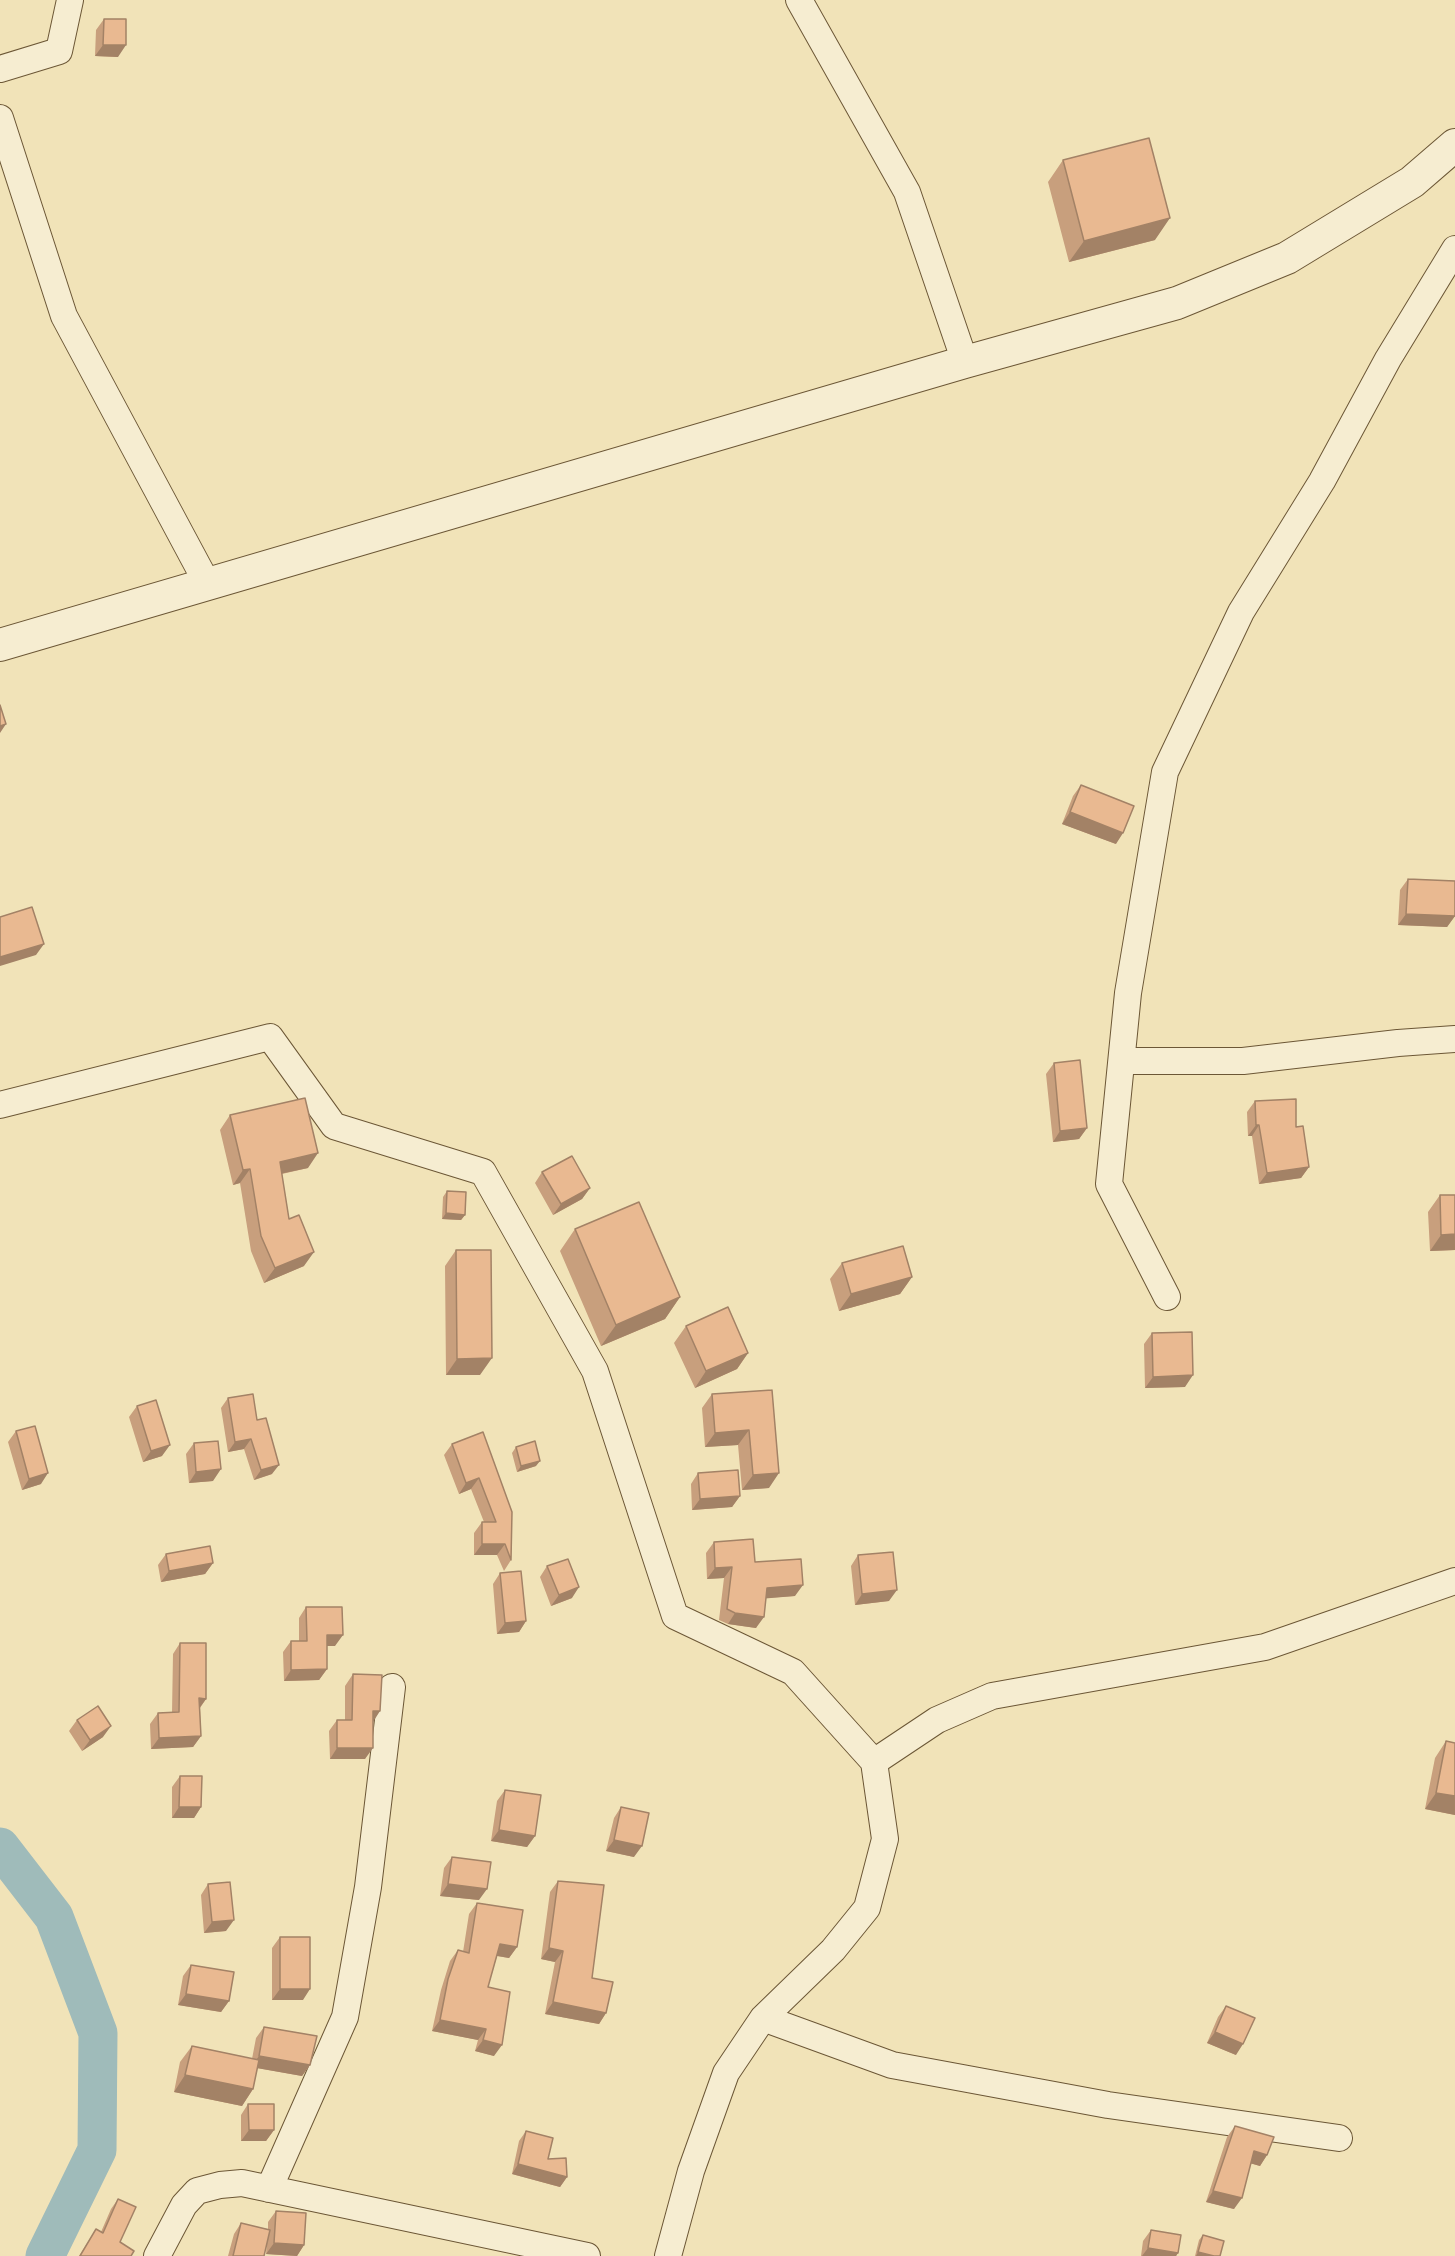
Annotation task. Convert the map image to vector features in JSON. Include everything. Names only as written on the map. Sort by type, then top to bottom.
[{"type":"street","points":[[0,69],[59,51],[70,0]]},
{"type":"street","points":[[799,0],[907,192],[964,362]]},
{"type":"street","points":[[0,118],[64,316],[208,585]]},
{"type":"street","points":[[0,645],[964,362],[1177,303],[1287,258],[1412,182],[1455,145]]},
{"type":"street","points":[[1167,1297],[1109,1184],[1128,993],[1165,772],[1241,612],[1322,481],[1388,359],[1455,249]]},
{"type":"street","points":[[0,1106],[270,1037],[334,1126],[483,1172],[596,1371],[675,1616],[793,1672],[874,1762],[885,1839],[867,1908],[833,1950],[763,2019],[726,2073],[691,2171],[668,2256]]},
{"type":"street","points":[[1122,1061],[1243,1061],[1398,1043],[1455,1039]]},
{"type":"street","points":[[874,1762],[937,1720],[992,1696],[1265,1647],[1455,1581]]},
{"type":"street","points":[[269,2188],[345,2017],[368,1887],[392,1687]]},
{"type":"street","points":[[763,2019],[892,2065],[1108,2105],[1339,2138]]},
{"type":"street","points":[[157,2256],[183,2205],[197,2191],[220,2185],[242,2183],[587,2256]]},
{"type":"building","points":[[104,19],[126,19],[126,45],[103,45]]},
{"type":"building","points":[[1149,138],[1170,218],[1084,241],[1063,160]]},
{"type":"building","points":[[0,705],[6,724],[0,726]]},
{"type":"building","points":[[1081,785],[1134,806],[1123,833],[1070,812]]},
{"type":"building","points":[[1408,879],[1455,881],[1455,916],[1406,914]]},
{"type":"building","points":[[32,907],[44,944],[0,957],[0,917]]},
{"type":"building","points":[[1080,1060],[1087,1128],[1060,1131],[1054,1063]]},
{"type":"building","points":[[305,1098],[318,1153],[280,1162],[289,1219],[299,1215],[314,1252],[275,1268],[261,1236],[250,1169],[243,1170],[230,1115]]},
{"type":"building","points":[[1296,1099],[1296,1127],[1303,1126],[1309,1167],[1267,1173],[1259,1125],[1256,1125],[1255,1101]]},
{"type":"building","points":[[572,1156],[590,1188],[561,1204],[542,1172]]},
{"type":"building","points":[[447,1191],[466,1192],[465,1215],[446,1213]]},
{"type":"building","points":[[1440,1195],[1455,1195],[1455,1234],[1441,1235]]},
{"type":"building","points":[[639,1202],[680,1297],[616,1325],[575,1229]]},
{"type":"building","points":[[903,1246],[912,1277],[851,1294],[842,1263]]},
{"type":"building","points":[[456,1250],[491,1250],[492,1358],[457,1359]]},
{"type":"building","points":[[728,1307],[748,1353],[706,1371],[686,1326]]},
{"type":"building","points":[[1192,1332],[1193,1375],[1153,1377],[1152,1333]]},
{"type":"building","points":[[772,1390],[779,1473],[753,1475],[749,1430],[715,1433],[712,1394]]},
{"type":"building","points":[[253,1394],[257,1420],[266,1418],[279,1465],[261,1470],[251,1439],[235,1442],[228,1398]]},
{"type":"building","points":[[156,1400],[170,1445],[151,1451],[137,1406]]},
{"type":"building","points":[[35,1426],[48,1473],[29,1479],[16,1431]]},
{"type":"building","points":[[483,1432],[512,1512],[511,1560],[505,1544],[482,1544],[482,1522],[496,1522],[479,1478],[466,1483],[452,1444]]},
{"type":"building","points":[[218,1441],[221,1469],[196,1472],[194,1443]]},
{"type":"building","points":[[535,1441],[540,1461],[521,1466],[516,1447]]},
{"type":"building","points":[[738,1470],[740,1496],[700,1499],[698,1473]]},
{"type":"building","points":[[753,1539],[755,1562],[801,1559],[803,1585],[767,1588],[764,1617],[735,1613],[727,1609],[732,1567],[715,1568],[714,1542]]},
{"type":"building","points":[[210,1546],[213,1563],[169,1571],[166,1554]]},
{"type":"building","points":[[893,1552],[897,1590],[862,1594],[858,1555]]},
{"type":"building","points":[[568,1559],[579,1587],[559,1595],[547,1566]]},
{"type":"building","points":[[521,1571],[526,1621],[505,1623],[500,1573]]},
{"type":"building","points":[[306,1607],[342,1607],[343,1635],[327,1635],[327,1669],[291,1670],[291,1641],[307,1641]]},
{"type":"building","points":[[180,1643],[206,1643],[206,1699],[199,1698],[201,1736],[159,1738],[158,1713],[179,1712]]},
{"type":"building","points":[[353,1674],[382,1675],[380,1711],[373,1711],[373,1748],[337,1748],[337,1720],[352,1720]]},
{"type":"building","points":[[98,1706],[111,1726],[90,1740],[77,1720]]},
{"type":"building","points":[[1446,1741],[1455,1743],[1455,1796],[1436,1793]]},
{"type":"building","points":[[180,1776],[202,1776],[201,1807],[179,1807]]},
{"type":"building","points":[[505,1790],[541,1795],[535,1836],[499,1830]]},
{"type":"building","points":[[621,1807],[649,1813],[642,1846],[614,1840]]},
{"type":"building","points":[[452,1857],[491,1862],[487,1889],[448,1884]]},
{"type":"building","points":[[558,1881],[604,1885],[592,1978],[613,1982],[606,2013],[553,2002],[563,1951],[549,1948]]},
{"type":"building","points":[[230,1882],[234,1920],[212,1922],[208,1884]]},
{"type":"building","points":[[477,1903],[523,1910],[517,1947],[500,1944],[488,1987],[510,1992],[502,2045],[483,2040],[486,2029],[440,2020],[448,1979],[458,1950],[469,1953]]},
{"type":"building","points":[[280,1937],[310,1937],[310,1989],[280,1989]]},
{"type":"building","points":[[191,1965],[234,1972],[229,2001],[186,1994]]},
{"type":"building","points":[[1226,2006],[1255,2018],[1243,2044],[1215,2032]]},
{"type":"building","points":[[264,2027],[317,2036],[310,2065],[259,2056]]},
{"type":"building","points":[[192,2046],[259,2060],[253,2089],[185,2075]]},
{"type":"building","points":[[248,2104],[274,2104],[274,2130],[249,2130]]},
{"type":"building","points":[[1235,2126],[1274,2137],[1267,2155],[1254,2151],[1242,2198],[1213,2191]]},
{"type":"building","points":[[526,2131],[553,2138],[548,2159],[566,2158],[567,2177],[518,2164]]},
{"type":"building","points":[[118,2199],[136,2207],[120,2242],[134,2251],[131,2256],[80,2256],[96,2229],[103,2233]]},
{"type":"building","points":[[276,2211],[306,2213],[304,2245],[274,2243]]},
{"type":"building","points":[[241,2223],[270,2230],[264,2256],[233,2256]]},
{"type":"building","points":[[1151,2230],[1181,2235],[1178,2253],[1148,2248]]},
{"type":"building","points":[[1203,2235],[1224,2241],[1220,2256],[1198,2252]]},
{"type":"waterway","points":[[0,1847],[54,1917],[98,2033],[97,2150],[45,2256]]}]
